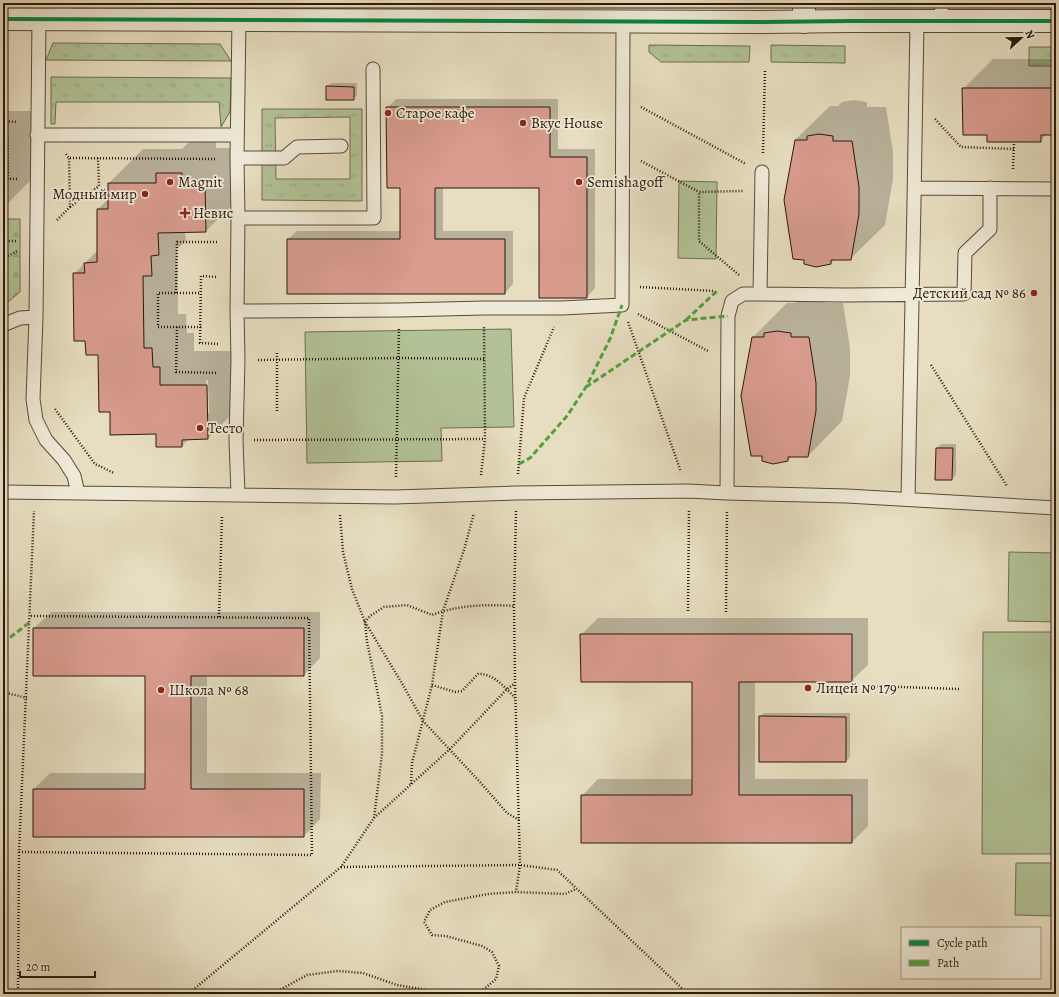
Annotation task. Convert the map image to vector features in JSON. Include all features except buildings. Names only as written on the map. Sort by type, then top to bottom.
[{"type":"street","points":[[22,15],[64,11],[239,20],[623,22],[804,13],[918,21],[942,12],[1056,21]]},
{"type":"lane","points":[[22,15],[37,134],[36,317],[33,399],[36,420],[46,440],[64,460],[74,476],[78,493]]},
{"type":"lane","points":[[238,494],[236,440],[238,360],[237,135],[239,20]]},
{"type":"lane","points":[[908,499],[918,21]]},
{"type":"lane","points":[[237,311],[562,308],[622,305],[623,22]]},
{"type":"lane","points":[[238,218],[374,218],[373,69]]},
{"type":"lane","points":[[37,134],[237,135]]},
{"type":"lane","points":[[237,158],[284,158],[297,147],[341,146]]},
{"type":"lane","points":[[760,294],[762,172]]},
{"type":"lane","points":[[915,188],[1056,189]]},
{"type":"lane","points":[[727,493],[728,316],[732,301],[743,294],[846,296],[964,294],[965,253],[990,229],[990,188]]},
{"type":"lane","points":[[3,325],[20,318],[36,317]]},
{"type":"lane","points":[[3,492],[395,497],[516,493],[688,491],[846,496],[1056,508]]},
{"type":"path","points":[[623,98],[762,172],[765,69]]},
{"type":"path","points":[[916,98],[961,147],[1014,149]]},
{"type":"path","points":[[7,121],[8,179],[37,179]]},
{"type":"path","points":[[53,135],[69,158],[70,207]]},
{"type":"path","points":[[1013,188],[1014,142]]},
{"type":"path","points":[[623,150],[699,192],[762,191]]},
{"type":"path","points":[[69,158],[221,159]]},
{"type":"path","points":[[53,223],[70,207],[99,186],[98,158]]},
{"type":"path","points":[[699,192],[700,241],[760,294]]},
{"type":"path","points":[[176,293],[177,242],[221,242]]},
{"type":"path","points":[[176,327],[176,372],[221,373],[221,344],[200,343],[201,276],[221,277]]},
{"type":"path","points":[[622,286],[717,291],[743,294]]},
{"type":"path","points":[[201,293],[158,293],[158,327],[201,327]]},
{"type":"path","points":[[622,305],[727,361]]},
{"type":"path","points":[[622,305],[688,491],[688,611]]},
{"type":"path","points":[[411,784],[412,763],[432,684],[443,611],[464,550],[479,494],[485,439],[484,308]]},
{"type":"path","points":[[516,892],[520,865],[514,606],[516,493],[524,398],[562,308]]},
{"type":"path","points":[[395,497],[400,310]]},
{"type":"path","points":[[277,351],[277,411]]},
{"type":"path","points":[[222,360],[277,361],[399,358],[484,359]]},
{"type":"path","points":[[930,363],[1020,506]]},
{"type":"path","points":[[52,405],[95,464],[119,475]]},
{"type":"path","points":[[236,440],[485,439]]},
{"type":"path","points":[[18,994],[20,852],[35,492]]},
{"type":"path","points":[[726,612],[727,493]]},
{"type":"path","points":[[219,617],[222,508],[221,494]]},
{"type":"path","points":[[339,496],[343,552],[352,588],[365,622],[423,721],[450,749],[507,814],[519,820]]},
{"type":"path","points":[[374,818],[382,754],[382,716],[367,642],[365,622],[370,616],[384,607],[407,605],[432,615],[443,611],[472,606],[494,604],[514,606]]},
{"type":"path","points":[[20,852],[312,855],[309,618],[30,616]]},
{"type":"path","points":[[432,684],[455,692],[462,691],[478,674],[484,673],[507,689],[515,699]]},
{"type":"path","points":[[188,994],[341,867],[374,818],[450,749],[507,689],[515,684]]},
{"type":"path","points":[[871,686],[959,689]]},
{"type":"path","points":[[3,692],[26,698]]},
{"type":"path","points":[[341,867],[520,865],[557,870],[688,994]]},
{"type":"path","points":[[472,994],[483,990],[496,979],[499,966],[492,952],[482,946],[446,936],[432,935],[424,922],[430,910],[445,902],[488,894],[516,892],[565,894],[576,889]]},
{"type":"path","points":[[277,994],[278,991],[307,975],[338,971],[363,973],[397,985],[451,994]]},
{"type":"green space","points":[[53,43],[220,44],[231,61],[46,60]]},
{"type":"green space","points":[[649,45],[750,46],[749,62],[661,62],[649,52]]},
{"type":"green space","points":[[771,45],[845,46],[845,63],[771,62]]},
{"type":"green space","points":[[1029,47],[1056,47],[1056,66],[1029,66]]},
{"type":"green space","points":[[51,77],[231,78],[230,112],[221,127],[219,102],[56,102],[55,124],[51,124]]},
{"type":"green space","points":[[262,109],[362,109],[362,201],[262,200]],"holes":[[[350,117],[350,179],[276,179],[275,118]]]},
{"type":"green space","points":[[679,181],[717,182],[716,259],[678,258]]},
{"type":"green space","points":[[3,219],[20,219],[20,292],[3,306]]},
{"type":"green space","points":[[511,329],[514,427],[441,428],[442,461],[307,463],[305,332]]},
{"type":"green space","points":[[1009,552],[1056,553],[1056,622],[1008,621]]},
{"type":"green space","points":[[983,632],[1056,632],[1056,854],[982,854]]},
{"type":"green space","points":[[1016,863],[1056,863],[1056,916],[1015,915]]},
{"type":"marked path","points":[[686,320],[717,291]]},
{"type":"marked path","points":[[519,464],[530,458],[567,416],[586,387],[610,339],[622,305]]},
{"type":"marked path","points":[[586,387],[686,320],[728,316]]},
{"type":"marked path","points":[[3,643],[30,622]]},
{"type":"cycle path","points":[[3,19],[759,22],[1056,21]]},
{"type":"place","name":"Старое кафе","points":[[388,113]]},
{"type":"place","name":"Вкус House","points":[[523,123]]},
{"type":"place","name":"Magnit","points":[[170,182]]},
{"type":"place","name":"Semishagoff","points":[[579,182]]},
{"type":"place","name":"Модный мир","points":[[145,194]]},
{"type":"place","name":"Невис","points":[[185,213]]},
{"type":"place","name":"Детский сад № 86","points":[[1034,293]]},
{"type":"place","name":"Тесто","points":[[200,428]]},
{"type":"place","name":"Лицей № 179","points":[[808,688]]},
{"type":"place","name":"Школа № 68","points":[[161,690]]}]
